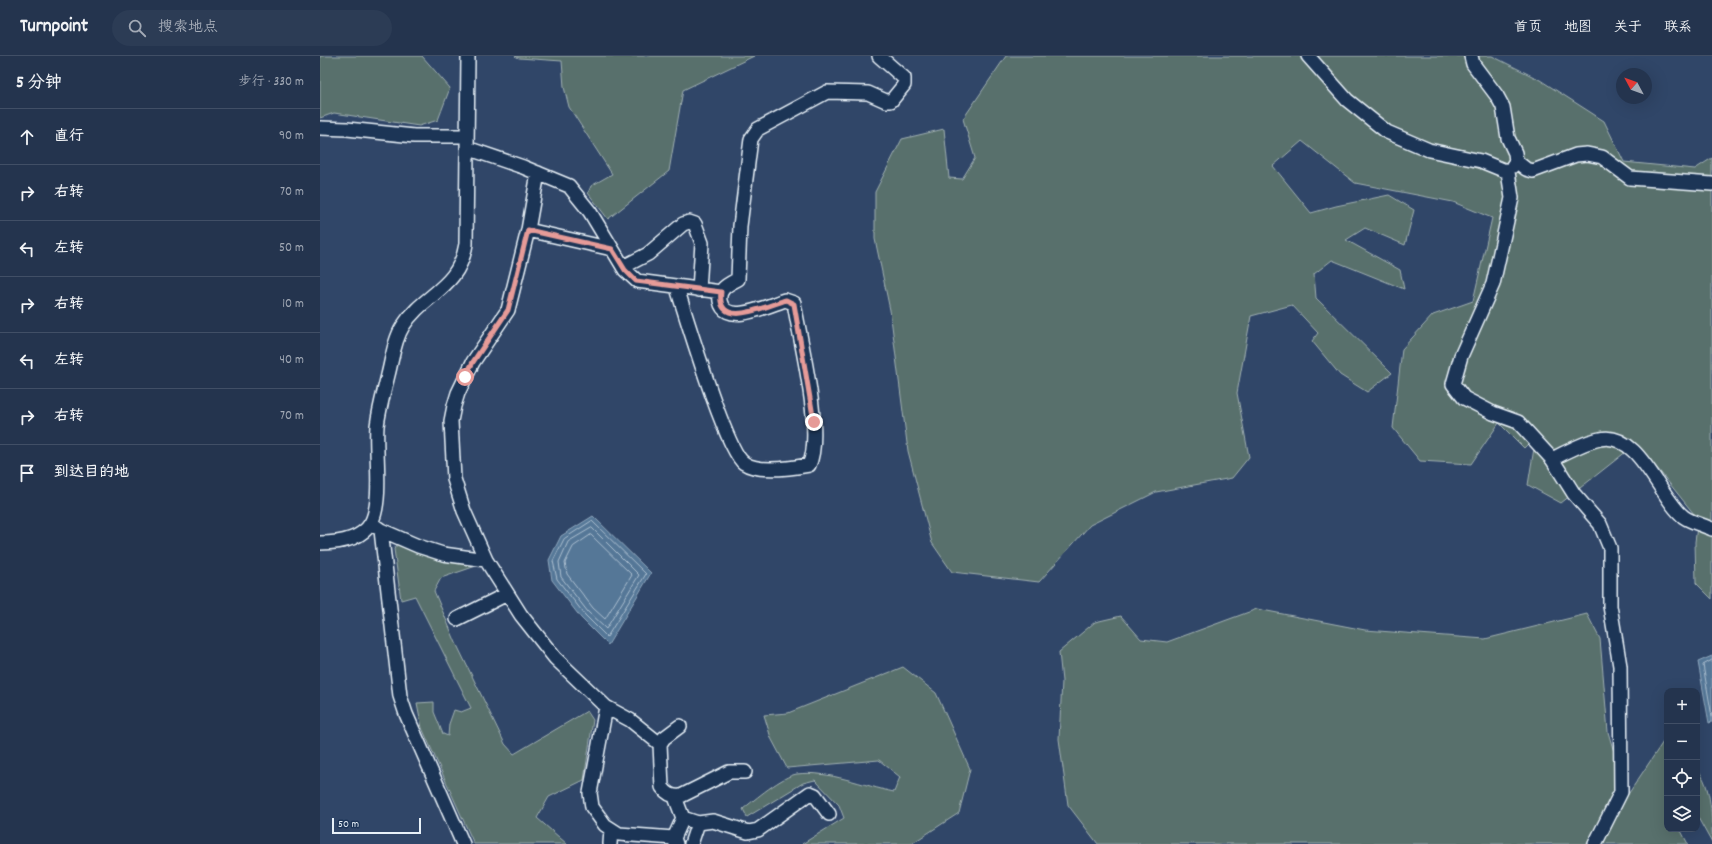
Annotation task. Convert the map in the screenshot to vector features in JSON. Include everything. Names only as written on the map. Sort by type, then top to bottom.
[{"type":"street","points":[[463,844],[406,714],[400,696],[376,526],[376,507],[377,426],[380,405],[393,353],[402,327],[417,309],[449,283],[464,257],[466,244],[468,56]]},
{"type":"street","points":[[677,288],[717,408],[735,452],[742,463],[753,469],[809,465],[814,456],[814,422],[794,304],[786,300],[736,315],[727,313],[723,308],[720,300],[721,292],[724,286],[738,279],[740,226],[751,139],[758,129],[827,92],[868,93],[886,102],[891,101],[904,85],[904,78],[879,56]]},
{"type":"street","points":[[1308,56],[1347,100],[1388,132],[1428,150],[1481,161],[1508,172]]},
{"type":"street","points":[[1471,56],[1473,64],[1498,96],[1503,107],[1508,138],[1515,153],[1516,161],[1526,170],[1533,171],[1576,155],[1587,154],[1602,157],[1630,178],[1712,184]]},
{"type":"street","points":[[320,128],[346,129],[467,142],[569,186],[590,212],[623,267],[636,281],[677,288],[721,292]]},
{"type":"street","points":[[1516,161],[1508,172],[1512,198],[1494,284],[1461,356],[1453,384],[1464,398],[1492,413],[1518,422],[1552,459],[1574,494],[1600,524],[1610,548],[1610,606],[1620,666],[1621,792],[1595,844]]},
{"type":"street","points":[[538,173],[528,230],[508,310],[473,362],[458,393],[452,421],[454,478],[464,511],[486,560],[521,615],[556,658],[606,707],[630,720],[660,744]]},
{"type":"street","points":[[623,267],[648,254],[683,224],[689,222],[695,224],[702,243],[699,290]]},
{"type":"street","points":[[528,230],[612,249]]},
{"type":"street","points":[[1552,459],[1601,438],[1613,438],[1626,443],[1650,469],[1684,517],[1712,529]]},
{"type":"street","points":[[320,543],[341,542],[376,526]]},
{"type":"street","points":[[376,526],[418,546],[444,554],[486,560]]},
{"type":"street","points":[[457,619],[507,594]]},
{"type":"street","points":[[606,707],[590,793],[592,807],[605,825],[619,834],[675,841],[683,818],[675,797],[665,791],[662,786],[660,744],[664,738],[680,726]]},
{"type":"street","points":[[675,797],[681,796],[729,772],[745,772]]},
{"type":"street","points":[[683,818],[698,823],[713,821],[748,832],[758,830],[810,794],[815,795],[829,814]]},
{"type":"street","points":[[691,844],[698,823]]},
{"type":"street","points":[[610,844],[611,829]]},
{"type":"green space","points":[[320,56],[422,56],[450,88],[438,120],[419,126],[334,113],[320,118]]},
{"type":"green space","points":[[515,56],[754,56],[683,90],[669,171],[608,219],[588,193],[591,186],[612,174],[569,107],[564,87],[562,61],[519,58]]},
{"type":"green space","points":[[1006,56],[1492,56],[1540,80],[1604,121],[1624,162],[1695,169],[1712,158],[1712,599],[1696,583],[1695,542],[1698,519],[1649,458],[1627,451],[1561,503],[1528,485],[1536,436],[1524,448],[1499,423],[1471,464],[1420,461],[1393,428],[1402,349],[1433,315],[1473,301],[1492,218],[1453,202],[1355,183],[1302,141],[1273,166],[1311,213],[1389,195],[1414,210],[1405,245],[1365,228],[1346,240],[1400,270],[1404,289],[1332,260],[1314,274],[1316,298],[1392,373],[1367,392],[1340,375],[1312,341],[1318,333],[1292,305],[1251,316],[1237,393],[1249,457],[1232,478],[1156,492],[1090,525],[1039,582],[952,572],[932,543],[908,451],[890,310],[875,239],[875,192],[902,139],[944,129],[949,178],[962,179],[975,158],[963,119]]},
{"type":"green space","points":[[398,544],[479,565],[441,578],[434,591],[456,643],[505,744],[514,754],[587,711],[593,720],[584,780],[549,797],[537,818],[567,844],[474,844],[422,728],[417,703],[434,702],[434,712],[443,734],[448,736],[449,724],[454,710],[461,712],[471,708],[415,596],[401,600],[394,549]]},
{"type":"green space","points":[[1257,609],[1365,630],[1485,639],[1587,614],[1600,639],[1608,732],[1627,796],[1663,742],[1664,832],[1682,832],[1688,844],[1098,844],[1068,805],[1059,739],[1062,681],[1059,652],[1095,622],[1121,616],[1141,639],[1167,642]]},
{"type":"green space","points":[[903,667],[936,693],[970,769],[959,813],[911,844],[802,844],[844,818],[839,805],[815,780],[803,783],[747,817],[743,809],[776,784],[797,774],[809,773],[833,776],[894,792],[900,777],[879,760],[787,768],[771,738],[764,715],[788,713]]},
{"type":"green space","points":[[1700,773],[1706,784],[1710,803],[1712,843],[1700,821]]},
{"type":"water","points":[[593,516],[651,573],[608,645],[581,618],[552,580],[549,560],[561,536]]},
{"type":"water","points":[[1712,656],[1712,722],[1709,723],[1698,662]]},
{"type":"route","points":[[465,377],[473,362],[508,310],[528,230],[612,249],[625,270],[636,281],[677,288],[721,292],[720,300],[727,313],[736,315],[786,300],[794,304],[814,422]]}]
